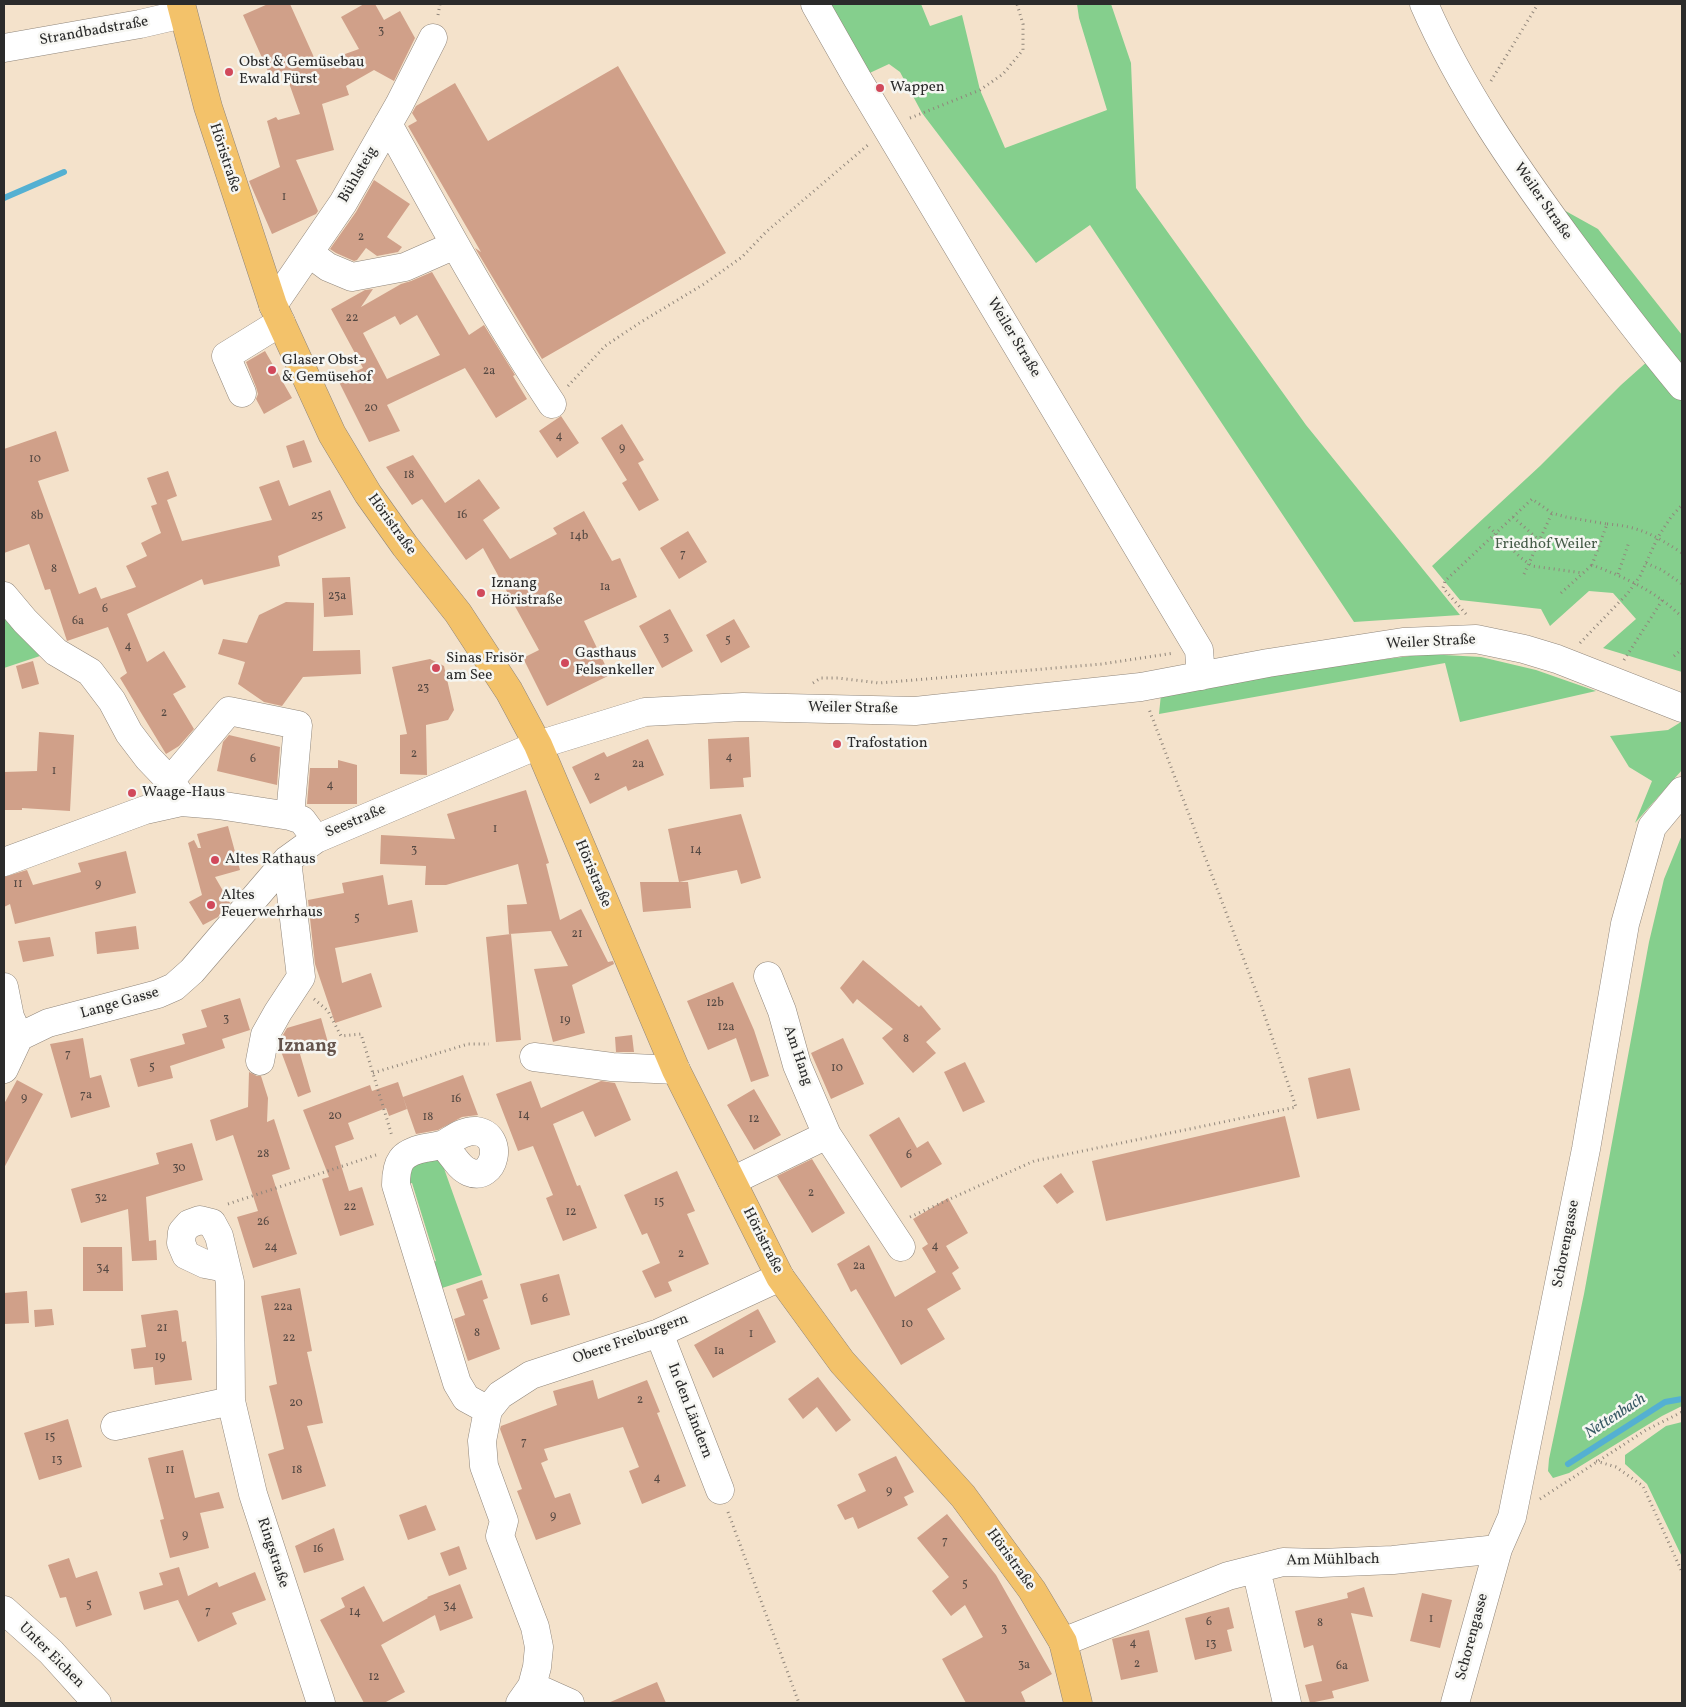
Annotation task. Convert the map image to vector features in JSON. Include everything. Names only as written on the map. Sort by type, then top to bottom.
[{"type":"main road","name":"Höristraße","points":[[182,9],[208,107],[277,314],[332,434],[368,494],[405,546],[458,613],[509,691],[538,745],[676,1070],[780,1277],[842,1362],[963,1496],[1032,1590],[1063,1642],[1078,1703]]},
{"type":"street","name":"Weiler Straße","points":[[815,4],[1200,663]]},
{"type":"street","name":"Weiler Straße","points":[[1424,4],[1435,30],[1476,105],[1547,210],[1682,386]]},
{"type":"street","name":"Strandbadstraße","points":[[4,48],[140,24],[182,9]]},
{"type":"street","name":"Bühlsteig","points":[[277,314],[308,253],[342,203],[388,124],[433,38]]},
{"type":"street","points":[[388,124],[524,362],[552,404]]},
{"type":"street","points":[[308,253],[328,267],[352,277],[405,267],[455,244]]},
{"type":"street","points":[[242,393],[226,356],[277,314]]},
{"type":"street","points":[[4,596],[25,621],[56,652],[90,672],[112,701],[129,733],[176,792],[229,711],[298,725],[290,816]]},
{"type":"street","name":"Weiler Straße","points":[[538,745],[645,712],[744,707],[915,711],[1141,687],[1200,663],[1268,663],[1403,642],[1476,639],[1524,650],[1565,648],[1682,708]]},
{"type":"street","name":"Seestraße","points":[[4,862],[145,810],[176,792],[218,805],[290,816],[302,820],[316,839],[538,745]]},
{"type":"street","name":"Schorengasse","points":[[1455,1703],[1498,1548],[1512,1518],[1586,1149],[1625,924],[1652,827],[1682,791]]},
{"type":"street","name":"Lange Gasse","points":[[19,1037],[48,1023],[158,994],[174,987],[210,951],[287,860],[316,839]]},
{"type":"street","points":[[260,1061],[264,1036],[301,977],[287,860]]},
{"type":"street","name":"Am Hang","points":[[768,976],[782,1011],[797,1064],[827,1135],[895,1237]]},
{"type":"street","points":[[4,987],[10,1017],[19,1037],[4,1069]]},
{"type":"street","points":[[534,1057],[612,1067],[676,1070]]},
{"type":"street","points":[[732,1181],[827,1135]]},
{"type":"street","points":[[442,1145],[397,1155],[396,1185],[457,1384],[466,1398],[488,1410],[482,1442],[484,1466],[504,1521],[500,1536],[536,1627],[539,1647],[538,1667],[526,1695],[570,1703]]},
{"type":"street","points":[[212,1223],[200,1220],[189,1224],[182,1232],[181,1243],[186,1255],[205,1264],[226,1268]]},
{"type":"street","name":"Ringstraße","points":[[212,1223],[219,1236],[230,1282],[231,1401],[252,1494],[321,1703]]},
{"type":"street","name":"Obere Freiburgern","points":[[488,1410],[500,1395],[531,1375],[659,1333],[780,1277]]},
{"type":"street","name":"In den Ländern","points":[[659,1333],[720,1490]]},
{"type":"street","points":[[115,1426],[231,1401]]},
{"type":"street","name":"Am Mühlbach","points":[[1063,1642],[1228,1576],[1283,1562],[1321,1563],[1393,1560],[1498,1548]]},
{"type":"street","points":[[1256,1569],[1287,1703]]},
{"type":"street","name":"Unter Eichen","points":[[4,1610],[51,1652],[97,1703]]},
{"type":"path","points":[[552,404],[605,346],[704,284],[742,257],[766,232],[888,128],[980,90],[1003,74],[1023,50],[1023,24],[1017,4]]},
{"type":"path","points":[[1476,105],[1538,4]]},
{"type":"path","points":[[1467,615],[1443,588],[1445,581],[1532,499],[1552,513],[1607,524],[1627,525],[1658,537],[1682,553]]},
{"type":"path","points":[[1565,648],[1628,594],[1658,537],[1671,517],[1682,505]]},
{"type":"path","points":[[1524,574],[1552,513]]},
{"type":"path","points":[[1513,517],[1539,540],[1598,549]]},
{"type":"path","points":[[1561,593],[1592,565],[1607,524]]},
{"type":"path","points":[[1489,527],[1532,566],[1583,573]]},
{"type":"path","points":[[1618,574],[1629,542]]},
{"type":"path","points":[[1646,563],[1662,570],[1682,584]]},
{"type":"path","points":[[1592,565],[1636,582],[1663,599],[1682,617]]},
{"type":"path","points":[[1624,661],[1663,599]]},
{"type":"path","points":[[1674,656],[1682,649]]},
{"type":"path","points":[[808,686],[821,678],[879,683],[1102,664],[1200,663]]},
{"type":"path","points":[[895,1237],[1034,1161],[1296,1107],[1260,1002],[1141,687]]},
{"type":"path","points":[[212,1223],[221,1206],[397,1155],[361,1034],[341,1036],[328,1011],[297,983]]},
{"type":"path","points":[[374,1073],[468,1044],[488,1044]]},
{"type":"path","points":[[1512,1518],[1596,1461],[1646,1430],[1682,1412]]},
{"type":"path","points":[[1596,1461],[1616,1467],[1642,1486],[1682,1572]]},
{"type":"path","points":[[720,1490],[799,1703]]},
{"type":"green space","points":[[803,4],[921,4],[930,26],[962,15],[980,90],[1005,148],[1107,110],[1079,18],[1077,4],[1111,4],[1131,63],[1136,188],[1306,425],[1460,615],[1354,622],[1090,225],[1036,263],[922,113],[900,72],[889,64],[846,84]]},
{"type":"green space","points":[[1535,194],[1598,229],[1682,335],[1682,385]]},
{"type":"green space","name":"Friedhof Weiler","points":[[1649,360],[1682,400],[1682,672],[1603,648],[1636,619],[1613,593],[1589,591],[1550,626],[1541,609],[1460,600],[1432,566],[1540,466],[1621,385]]},
{"type":"green space","points":[[4,604],[49,653],[4,668]]},
{"type":"green space","points":[[1426,654],[1481,657],[1536,670],[1596,691],[1460,722],[1445,663],[1159,714],[1161,694],[1308,669]]},
{"type":"green space","points":[[1681,722],[1682,770],[1635,823],[1652,781],[1629,767],[1610,736],[1668,730]]},
{"type":"green space","points":[[1682,835],[1682,1406],[1662,1416],[1569,1473],[1553,1478],[1548,1471],[1549,1459],[1584,1294],[1649,942],[1664,879]]},
{"type":"green space","points":[[417,1160],[441,1160],[482,1275],[436,1290],[428,1264],[436,1261],[412,1183],[402,1185]]},
{"type":"green space","points":[[1682,1422],[1682,1557],[1647,1484],[1625,1464],[1625,1455],[1666,1426]]},
{"type":"building","points":[[268,4],[290,4],[317,64],[359,49],[341,17],[364,4],[375,4],[384,20],[400,11],[415,38],[394,81],[374,70],[346,86],[349,95],[322,104],[334,150],[296,160],[318,211],[316,214],[272,234],[249,181],[280,167],[267,121],[276,117],[278,120],[300,114],[285,72],[271,78],[243,15]]},
{"type":"building","points":[[618,66],[726,253],[542,359],[475,248],[481,252],[408,126],[417,121],[412,113],[416,106],[455,83],[488,141]]},
{"type":"building","points":[[374,180],[410,204],[387,237],[402,247],[398,252],[377,256],[366,248],[357,260],[354,261],[330,249],[356,212]]},
{"type":"building","points":[[432,272],[469,335],[484,325],[515,375],[513,376],[527,399],[496,418],[465,368],[387,405],[400,431],[369,442],[338,380],[363,368],[331,309],[365,290],[373,289],[361,307],[401,284]],"holes":[[[417,315],[440,355],[387,379],[363,333],[395,316],[400,325]]]},
{"type":"building","points":[[265,351],[292,398],[264,414],[256,399],[258,394],[246,362]]},
{"type":"building","points":[[561,416],[579,443],[557,458],[539,431]]},
{"type":"building","points":[[622,424],[644,460],[638,463],[659,500],[639,511],[622,483],[627,480],[601,438]]},
{"type":"building","points":[[56,431],[69,471],[38,481],[79,594],[96,587],[101,599],[136,587],[126,566],[147,556],[141,543],[161,533],[151,506],[157,504],[147,478],[168,471],[177,496],[167,500],[182,541],[272,520],[259,487],[279,480],[289,506],[330,490],[346,528],[278,556],[280,566],[204,585],[202,579],[127,614],[147,662],[164,651],[186,687],[173,694],[194,729],[179,746],[166,754],[120,678],[127,673],[108,627],[67,641],[50,589],[45,590],[29,544],[4,553],[4,449]]},
{"type":"building","points":[[304,440],[312,462],[293,468],[286,446]]},
{"type":"building","points":[[413,455],[445,503],[479,479],[500,508],[483,520],[510,559],[557,534],[553,528],[584,511],[612,561],[620,558],[637,597],[584,621],[610,675],[547,706],[523,658],[539,650],[483,548],[466,560],[422,499],[412,505],[386,467]]},
{"type":"building","points":[[688,531],[707,562],[679,579],[660,548]]},
{"type":"building","points":[[350,577],[353,615],[324,617],[322,578]]},
{"type":"building","points":[[286,602],[314,603],[313,651],[360,650],[361,674],[303,677],[282,706],[264,702],[238,684],[245,662],[218,654],[223,639],[247,643],[259,615]]},
{"type":"building","points":[[670,609],[693,651],[662,668],[639,626]]},
{"type":"building","points":[[734,619],[750,647],[721,663],[706,635]]},
{"type":"building","points":[[430,659],[444,666],[454,710],[448,720],[426,725],[427,775],[400,774],[400,735],[407,734],[392,667]]},
{"type":"building","points":[[33,661],[39,684],[22,689],[16,666]]},
{"type":"building","points":[[39,732],[74,735],[70,811],[22,808],[22,810],[4,810],[4,772],[37,771]]},
{"type":"building","points":[[229,735],[280,747],[277,785],[217,771],[223,742]]},
{"type":"building","points":[[749,737],[751,777],[743,778],[744,787],[710,789],[708,739]]},
{"type":"building","points":[[648,739],[664,775],[628,791],[626,786],[590,804],[572,767],[604,752],[607,757]]},
{"type":"building","points":[[338,760],[357,765],[357,804],[307,804],[310,768],[338,768]]},
{"type":"building","points":[[526,790],[549,863],[546,864],[560,920],[581,909],[608,962],[613,961],[614,964],[572,985],[585,1033],[553,1042],[534,969],[568,966],[551,931],[509,934],[507,905],[527,904],[518,864],[446,885],[425,885],[426,866],[380,864],[381,835],[455,839],[447,814]]},
{"type":"building","points":[[741,814],[761,878],[741,884],[737,870],[679,882],[668,829]]},
{"type":"building","name":"Altes Rathaus","points":[[228,826],[240,870],[215,877],[230,903],[218,917],[203,925],[189,902],[202,895],[188,843],[194,840],[198,848],[201,848],[197,834]]},
{"type":"building","points":[[126,851],[136,893],[15,924],[10,904],[4,907],[4,877],[27,870],[33,885],[81,872],[78,863]]},
{"type":"building","points":[[383,875],[388,905],[412,900],[418,932],[335,948],[342,983],[371,973],[382,1007],[335,1023],[315,964],[308,900],[344,893],[342,883]]},
{"type":"building","points":[[640,882],[688,882],[691,908],[643,912]]},
{"type":"building","points":[[136,926],[139,949],[97,954],[95,932]]},
{"type":"building","points":[[511,934],[521,1040],[496,1042],[486,937]]},
{"type":"building","points":[[50,937],[54,956],[23,962],[18,941]]},
{"type":"building","points":[[863,960],[919,1007],[921,1005],[941,1029],[926,1042],[936,1053],[913,1073],[882,1038],[893,1029],[857,999],[853,1004],[840,988]]},
{"type":"building","points":[[733,982],[754,1030],[769,1076],[751,1082],[736,1038],[708,1050],[687,1001]]},
{"type":"building","points":[[240,998],[250,1030],[222,1039],[225,1048],[170,1066],[173,1078],[138,1087],[130,1059],[185,1044],[182,1034],[207,1027],[201,1010]]},
{"type":"building","points":[[321,1018],[329,1046],[300,1054],[311,1092],[298,1097],[279,1046],[280,1040],[287,1028]]},
{"type":"building","points":[[632,1035],[634,1052],[616,1052],[615,1037]]},
{"type":"building","points":[[83,1038],[90,1078],[101,1075],[110,1107],[71,1118],[50,1044]]},
{"type":"building","points":[[843,1038],[864,1084],[831,1099],[811,1053]]},
{"type":"building","points":[[965,1062],[985,1102],[963,1112],[944,1072]]},
{"type":"building","points":[[1350,1068],[1360,1110],[1317,1119],[1308,1078]]},
{"type":"building","points":[[249,1072],[261,1076],[268,1098],[267,1122],[274,1119],[290,1169],[272,1175],[297,1254],[253,1268],[237,1217],[258,1211],[233,1135],[216,1141],[210,1120],[248,1107]]},
{"type":"building","points":[[463,1075],[478,1115],[462,1117],[438,1130],[416,1134],[403,1097]]},
{"type":"building","points":[[17,1080],[43,1094],[4,1168],[4,1104]]},
{"type":"building","points":[[531,1081],[541,1108],[601,1081],[615,1083],[631,1120],[595,1137],[583,1111],[553,1124],[577,1186],[580,1185],[597,1228],[563,1241],[546,1198],[553,1195],[533,1146],[518,1151],[496,1094]]},
{"type":"building","points":[[398,1082],[407,1109],[389,1116],[386,1108],[348,1123],[354,1139],[335,1146],[349,1191],[362,1187],[374,1225],[340,1236],[322,1179],[329,1177],[303,1110],[370,1085],[372,1091]]},
{"type":"building","points":[[754,1089],[781,1135],[754,1150],[727,1105]]},
{"type":"building","points":[[1285,1116],[1300,1177],[1106,1221],[1092,1161]]},
{"type":"building","points":[[899,1117],[917,1148],[928,1141],[942,1164],[901,1188],[869,1135]]},
{"type":"building","points":[[192,1143],[203,1180],[146,1197],[149,1241],[156,1240],[157,1260],[132,1261],[128,1209],[81,1223],[71,1189],[159,1164],[156,1153]]},
{"type":"building","points":[[812,1159],[845,1213],[812,1233],[777,1176]]},
{"type":"building","points":[[677,1171],[695,1211],[687,1214],[709,1264],[668,1282],[672,1291],[655,1298],[642,1271],[660,1263],[647,1233],[642,1235],[624,1195]]},
{"type":"building","points":[[1061,1173],[1074,1192],[1057,1204],[1043,1186]]},
{"type":"building","points":[[948,1198],[968,1233],[946,1246],[959,1268],[952,1273],[961,1289],[927,1309],[945,1339],[901,1365],[856,1289],[851,1292],[837,1264],[869,1245],[895,1297],[936,1272],[922,1248],[928,1244],[913,1219]]},
{"type":"building","points":[[83,1247],[122,1247],[123,1291],[83,1291]]},
{"type":"building","points":[[559,1274],[570,1315],[531,1325],[520,1284]]},
{"type":"building","points":[[482,1280],[488,1298],[483,1300],[500,1349],[468,1361],[454,1319],[465,1315],[456,1289]]},
{"type":"building","points":[[300,1288],[312,1351],[307,1352],[323,1423],[307,1426],[326,1486],[282,1500],[268,1454],[284,1449],[269,1386],[277,1384],[261,1296]]},
{"type":"building","points":[[27,1291],[29,1323],[4,1324],[4,1293]]},
{"type":"building","points":[[52,1309],[54,1325],[35,1327],[34,1310]]},
{"type":"building","points":[[758,1309],[776,1342],[713,1378],[694,1345]]},
{"type":"building","points":[[178,1311],[182,1342],[186,1341],[192,1380],[155,1385],[153,1367],[134,1369],[131,1349],[146,1347],[141,1315]]},
{"type":"building","points":[[818,1377],[851,1420],[836,1432],[817,1407],[803,1419],[788,1399]]},
{"type":"building","points":[[593,1380],[598,1399],[647,1380],[660,1412],[657,1413],[686,1486],[642,1504],[629,1471],[639,1467],[623,1427],[544,1449],[548,1460],[541,1463],[555,1498],[570,1493],[581,1524],[536,1540],[517,1491],[522,1489],[500,1429],[501,1426],[557,1405],[553,1391]]},
{"type":"building","points":[[68,1419],[82,1467],[39,1480],[24,1433]]},
{"type":"building","points":[[183,1450],[195,1498],[219,1492],[224,1508],[200,1513],[209,1548],[170,1558],[160,1520],[164,1519],[148,1458]]},
{"type":"building","points":[[896,1456],[914,1492],[904,1497],[908,1505],[858,1529],[853,1517],[845,1520],[837,1505],[866,1491],[858,1474]]},
{"type":"building","points":[[426,1505],[436,1530],[408,1540],[399,1515]]},
{"type":"building","points":[[947,1514],[996,1575],[1052,1674],[1021,1692],[1026,1703],[966,1703],[942,1659],[983,1637],[965,1605],[951,1616],[932,1591],[949,1577],[917,1538]]},
{"type":"building","points":[[334,1528],[344,1560],[304,1573],[295,1546]]},
{"type":"building","points":[[459,1546],[467,1569],[449,1576],[440,1553]]},
{"type":"building","points":[[69,1558],[76,1578],[97,1571],[112,1615],[76,1627],[66,1597],[60,1598],[48,1565]]},
{"type":"building","points":[[179,1567],[188,1596],[217,1582],[219,1587],[255,1572],[266,1600],[232,1613],[237,1624],[198,1642],[178,1600],[181,1599],[144,1610],[139,1592],[163,1585],[159,1573]]},
{"type":"building","points":[[460,1584],[473,1618],[440,1631],[435,1615],[381,1645],[405,1692],[384,1703],[364,1703],[320,1620],[345,1607],[341,1598],[364,1586],[383,1622],[427,1597]]},
{"type":"building","points":[[1364,1587],[1373,1617],[1351,1613],[1369,1681],[1332,1691],[1334,1698],[1310,1703],[1305,1685],[1322,1681],[1313,1645],[1304,1648],[1295,1611],[1348,1598],[1347,1593]]},
{"type":"building","points":[[1422,1593],[1452,1600],[1440,1648],[1410,1641]]},
{"type":"building","points":[[1229,1607],[1234,1628],[1227,1630],[1232,1651],[1195,1660],[1185,1618]]},
{"type":"building","points":[[1149,1630],[1158,1672],[1121,1680],[1112,1639]]},
{"type":"building","points":[[657,1682],[666,1703],[608,1703]]},
{"type":"waterway","points":[[4,198],[64,172]]},
{"type":"waterway","name":"Nettenbach","points":[[1568,1464],[1665,1402],[1682,1399]]},
{"type":"place","name":"Obst & Gemüsebau Ewald Fürst","points":[[229,72]]},
{"type":"place","name":"Wappen","points":[[880,88]]},
{"type":"place","name":"Glaser Obst- & Gemüsehof","points":[[272,370]]},
{"type":"place","name":"Iznang Höristraße","points":[[481,593]]},
{"type":"place","name":"Gasthaus Felsenkeller","points":[[565,663]]},
{"type":"place","name":"Sinas Frisör am See","points":[[436,668]]},
{"type":"place","name":"Trafostation","points":[[837,744]]},
{"type":"place","name":"Waage-Haus","points":[[132,793]]},
{"type":"place","name":"Altes Rathaus","points":[[215,860]]},
{"type":"place","name":"Altes Feuerwehrhaus","points":[[211,905]]},
{"type":"district","name":"Iznang","points":[[307,1048]]}]
